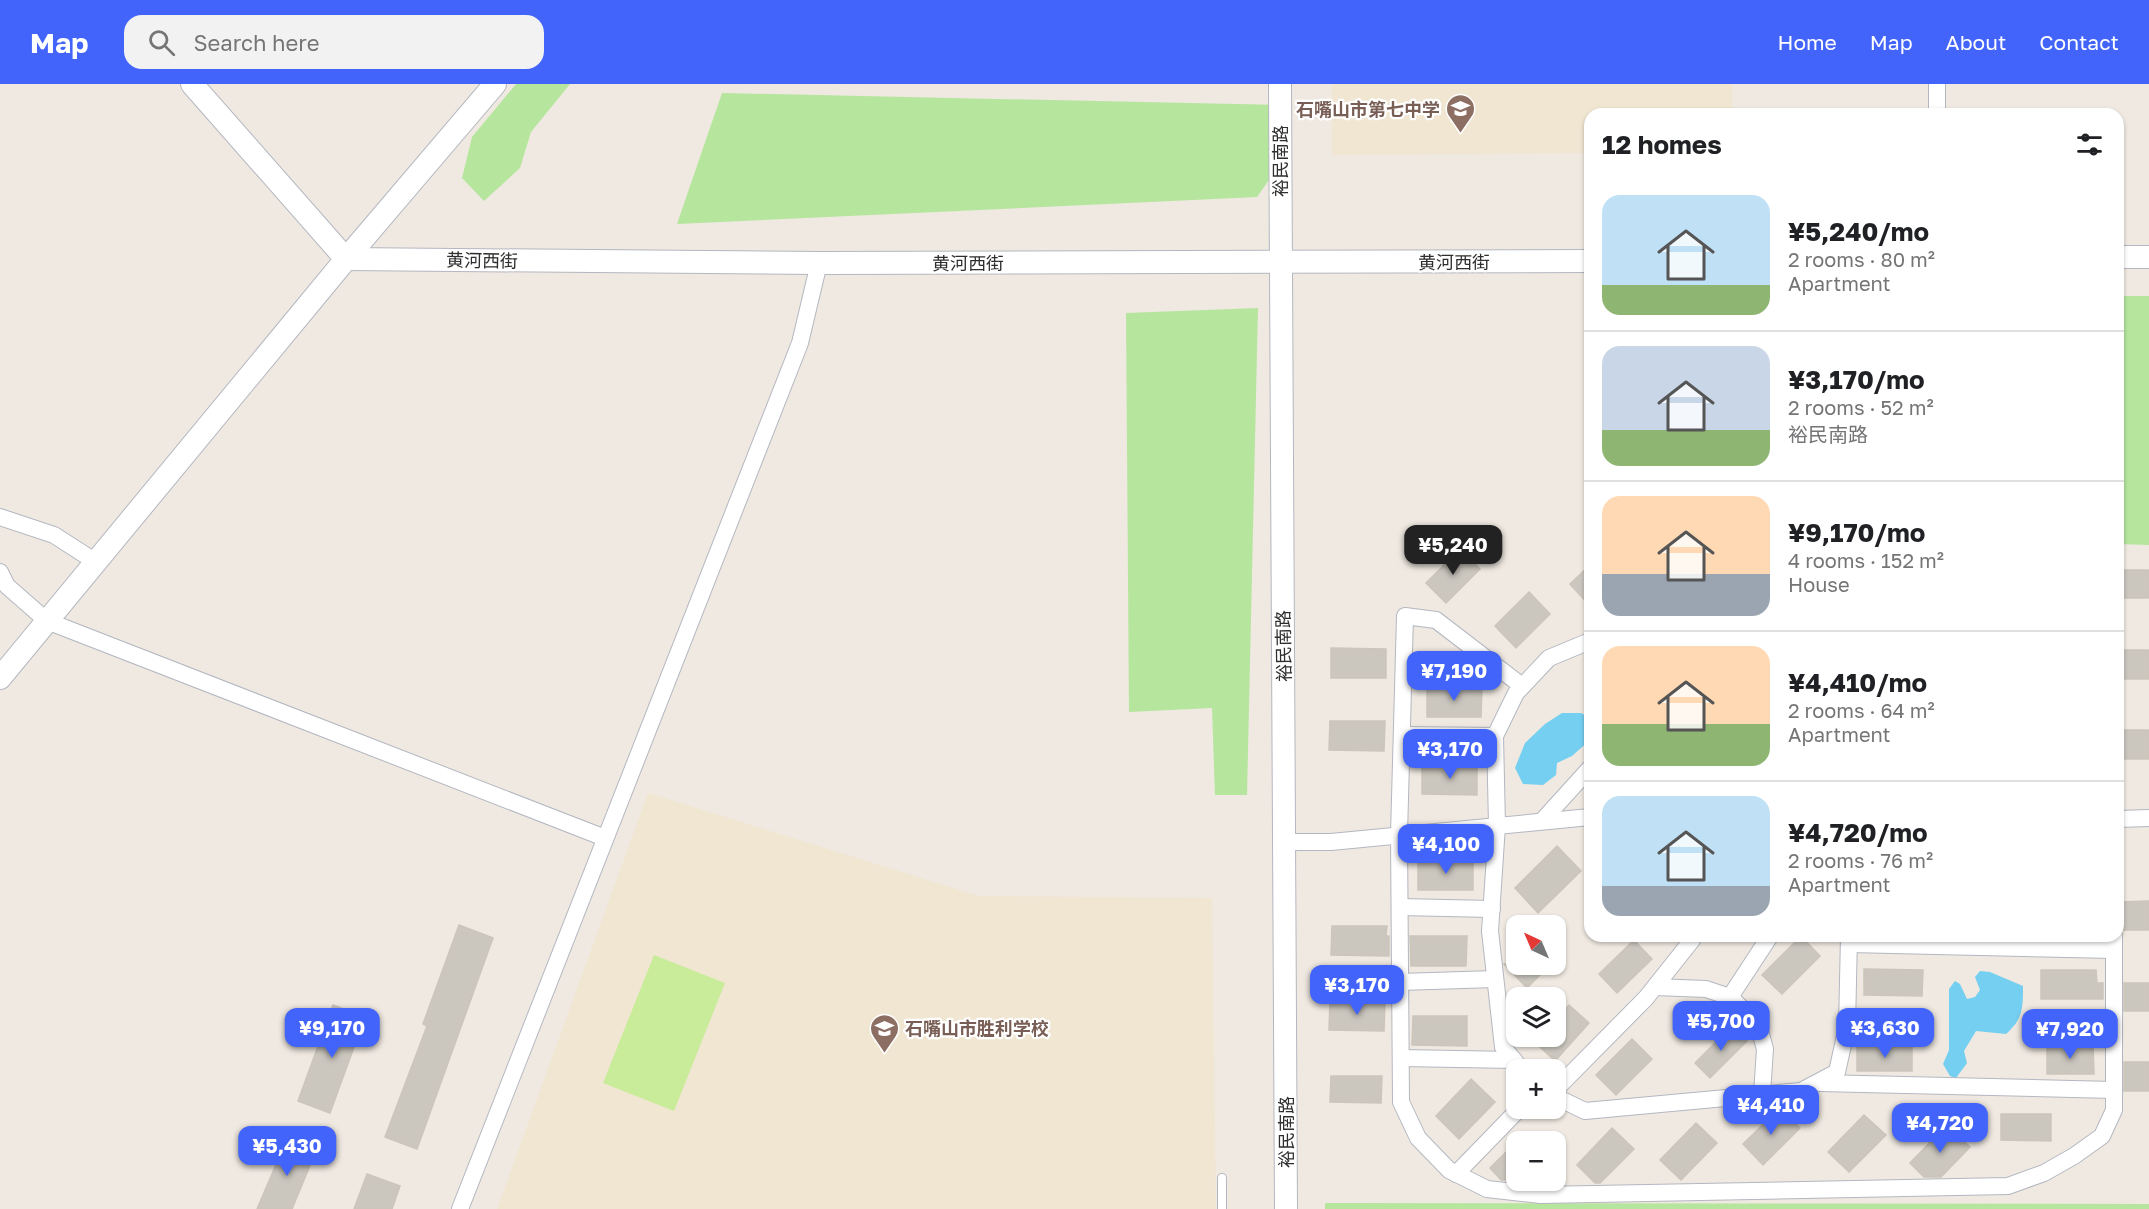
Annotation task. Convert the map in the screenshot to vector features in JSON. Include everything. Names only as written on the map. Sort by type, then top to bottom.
[{"type":"street","points":[[192,84],[346,259]]},
{"type":"street","points":[[0,678],[346,259],[495,84]]},
{"type":"street","name":"裕民南路","points":[[1280,84],[1286,1209]]},
{"type":"street","points":[[1937,84],[1937,108]]},
{"type":"street","points":[[2124,257],[2149,257]]},
{"type":"street","name":"黄河西街","points":[[346,259],[819,263],[1584,261]]},
{"type":"street","points":[[460,1209],[800,344],[819,263]]},
{"type":"street","points":[[0,518],[54,535],[96,562]]},
{"type":"street","points":[[0,572],[7,586],[47,621],[605,838]]},
{"type":"street","points":[[1522,686],[1436,620],[1405,616],[1400,835],[1401,1102],[1418,1138],[1449,1170],[1456,1174],[1487,1189],[1541,1195],[2008,1186],[2044,1173],[2074,1156],[2102,1136],[2114,1110],[2114,943],[2026,942]]},
{"type":"street","points":[[1513,1059],[1503,1047],[1490,931],[1497,825],[1495,736],[1516,693],[1522,686],[1549,658],[1584,643]]},
{"type":"street","points":[[1402,735],[1495,736]]},
{"type":"street","points":[[1542,821],[1584,775]]},
{"type":"street","points":[[1285,842],[1332,842],[1584,818]]},
{"type":"street","points":[[2124,819],[2149,818]]},
{"type":"street","points":[[1400,907],[1492,909]]},
{"type":"street","points":[[1566,1079],[1646,998],[1690,942]]},
{"type":"street","points":[[1731,998],[1766,942]]},
{"type":"street","points":[[1566,1102],[1585,1111],[1801,1091],[1837,1072],[1847,1027],[1849,942]]},
{"type":"street","points":[[1400,982],[1495,979]]},
{"type":"street","points":[[1655,987],[1706,989],[1731,998],[1758,1024],[1765,1049],[1762,1094]]},
{"type":"street","points":[[1401,1058],[1506,1064]]},
{"type":"street","points":[[1816,1083],[2113,1090]]},
{"type":"street","points":[[1456,1174],[1509,1119]]},
{"type":"lane","points":[[1222,1178],[1222,1209]]},
{"type":"shaded area","name":"石嘴山市第七中学","points":[[1332,84],[1732,84],[1732,108],[1584,108],[1584,153],[1332,155]]},
{"type":"shaded area","name":"石嘴山市胜利学校","points":[[648,793],[979,896],[1212,898],[1216,1209],[497,1209]]},
{"type":"green space","points":[[516,84],[570,84],[531,132],[520,168],[484,201],[462,178],[472,137]]},
{"type":"green space","points":[[722,93],[1279,105],[1276,170],[1257,197],[677,224]]},
{"type":"green space","points":[[2124,296],[2149,296],[2149,545],[2124,544]]},
{"type":"green space","points":[[1258,308],[1247,795],[1215,795],[1212,708],[1129,712],[1126,313]]},
{"type":"green space","points":[[654,955],[725,983],[674,1111],[603,1083]]},
{"type":"green space","points":[[1325,1203],[2149,1204],[2149,1209],[1325,1209]]},
{"type":"water","points":[[1562,713],[1581,713],[1584,715],[1584,745],[1572,756],[1557,763],[1556,775],[1543,785],[1523,784],[1515,768],[1525,743],[1545,724]]},
{"type":"water","points":[[1980,971],[1990,972],[2023,986],[2021,1013],[2006,1034],[1976,1031],[1964,1051],[1967,1063],[1956,1078],[1950,1076],[1943,1064],[1949,1050],[1949,989],[1955,981],[1960,984],[1967,999],[1975,997],[1980,990],[1975,977]]},
{"type":"building","points":[[1460,549],[1480,569],[1446,603],[1426,583]]},
{"type":"building","points":[[2124,570],[2149,570],[2149,598],[2124,598]]},
{"type":"building","points":[[1584,571],[1584,599],[1570,584]]},
{"type":"building","points":[[1529,592],[1550,614],[1516,648],[1495,626]]},
{"type":"building","points":[[1331,648],[1386,649],[1386,678],[1331,678]]},
{"type":"building","points":[[2124,650],[2149,650],[2149,679],[2124,679]]},
{"type":"building","points":[[1427,687],[1482,687],[1481,717],[1427,717]]},
{"type":"building","points":[[1330,721],[1385,721],[1384,751],[1329,750]]},
{"type":"building","points":[[2124,730],[2149,730],[2149,759],[2124,759]]},
{"type":"building","points":[[1422,765],[1477,765],[1477,795],[1422,794]]},
{"type":"building","points":[[1557,846],[1581,871],[1538,913],[1515,888]]},
{"type":"building","points":[[1418,860],[1473,860],[1473,890],[1418,890]]},
{"type":"building","points":[[2149,901],[2149,930],[2124,930],[2124,902]]},
{"type":"building","points":[[459,925],[493,938],[417,1149],[385,1137],[427,1026],[423,1024]]},
{"type":"building","points":[[1332,926],[1387,926],[1389,956],[1331,955]]},
{"type":"building","points":[[1410,936],[1467,936],[1466,966],[1411,966]]},
{"type":"building","points":[[1632,942],[1636,942],[1652,959],[1617,993],[1599,974]]},
{"type":"building","points":[[1795,942],[1807,942],[1820,956],[1782,994],[1762,975]]},
{"type":"building","points":[[1864,969],[1923,970],[1922,996],[1864,995]]},
{"type":"building","points":[[2041,970],[2096,970],[2097,983],[2103,983],[2103,999],[2041,999]]},
{"type":"building","points":[[1515,975],[1540,975],[1528,987]]},
{"type":"building","points":[[2124,983],[2149,983],[2149,1011],[2124,1011]]},
{"type":"building","points":[[1330,1000],[1385,1001],[1384,1031],[1329,1030]]},
{"type":"building","points":[[333,1005],[365,1017],[330,1113],[298,1101]]},
{"type":"building","points":[[1569,1005],[1589,1023],[1557,1059],[1553,1059],[1540,1047],[1566,1047],[1566,1008]]},
{"type":"building","points":[[1413,1016],[1467,1016],[1467,1046],[1412,1045]]},
{"type":"building","points":[[1732,1026],[1747,1041],[1710,1078],[1695,1063]]},
{"type":"building","points":[[1632,1039],[1652,1059],[1616,1095],[1596,1075]]},
{"type":"building","points":[[2093,1045],[2094,1074],[2047,1074],[2047,1046]]},
{"type":"building","points":[[1857,1047],[1912,1047],[1912,1071],[1857,1071]]},
{"type":"building","points":[[2124,1062],[2149,1062],[2149,1091],[2124,1091]]},
{"type":"building","points":[[1331,1076],[1382,1076],[1381,1103],[1330,1102]]},
{"type":"building","points":[[1471,1079],[1495,1102],[1459,1139],[1436,1116]]},
{"type":"building","points":[[1780,1108],[1800,1128],[1763,1165],[1743,1144]]},
{"type":"building","points":[[2001,1114],[2051,1114],[2051,1141],[2001,1140]]},
{"type":"building","points":[[1864,1115],[1886,1135],[1849,1172],[1828,1152]]},
{"type":"building","points":[[1696,1123],[1717,1143],[1681,1180],[1660,1160]]},
{"type":"building","points":[[1947,1125],[1970,1147],[1941,1177],[1924,1177],[1910,1163]]},
{"type":"building","points":[[1612,1128],[1634,1149],[1600,1183],[1595,1183],[1577,1165]]},
{"type":"building","points":[[287,1139],[316,1151],[292,1209],[257,1209]]},
{"type":"building","points":[[1506,1152],[1506,1180],[1501,1180],[1490,1168]]},
{"type":"building","points":[[367,1174],[400,1186],[392,1209],[354,1209]]},
{"type":"place","name":"石嘴山市第七中学","points":[[1461,134]]},
{"type":"place","name":"石嘴山市胜利学校","points":[[884,1054]]}]
